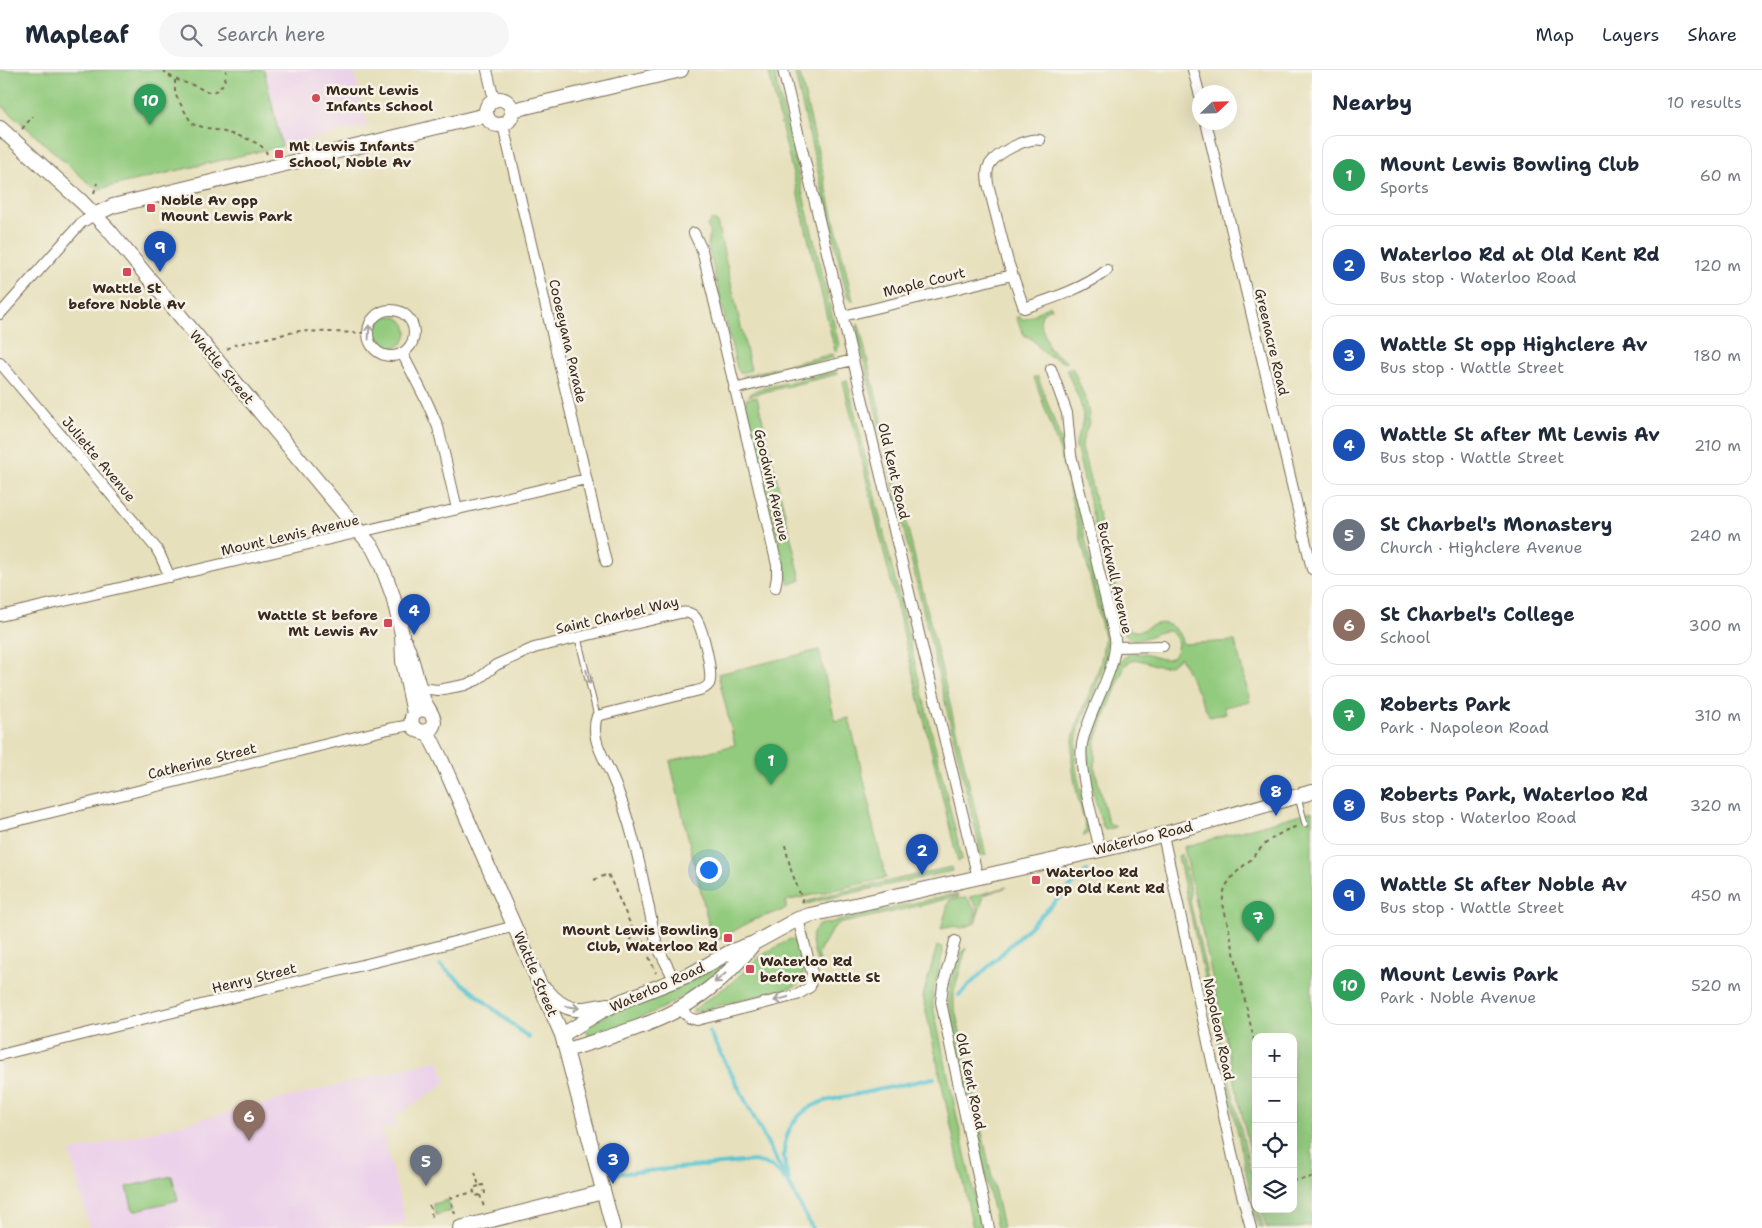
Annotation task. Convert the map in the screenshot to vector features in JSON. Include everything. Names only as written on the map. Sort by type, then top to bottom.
[{"type":"main road","points":[[512,110],[681,70]]},
{"type":"main road","points":[[494,100],[506,100],[512,110],[512,118],[503,125],[495,125],[486,116],[486,108],[494,100]]},
{"type":"main road","points":[[94,215],[113,206],[486,116]]},
{"type":"main road","name":"Wattle Street","points":[[0,128],[94,215],[372,548],[381,564],[393,596],[402,634],[403,661],[413,719]]},
{"type":"main road","name":"Wattle Street","points":[[402,634],[411,653],[419,688],[429,711]]},
{"type":"main road","points":[[421,709],[429,711],[434,722],[427,732],[420,732],[413,728],[413,719],[421,709]]},
{"type":"main road","name":"Wattle Street","points":[[427,732],[441,759],[562,1036],[613,1228]]},
{"type":"main road","name":"Waterloo Road","points":[[562,1036],[600,1012],[622,1001],[691,974],[732,951],[754,943],[798,919],[820,912],[1163,835],[1312,792]]},
{"type":"main road","name":"Waterloo Road","points":[[567,1050],[628,1031],[679,1009],[717,981],[742,959],[754,943]]},
{"type":"main road","points":[[537,976],[554,998],[569,1009],[590,1008],[622,1001]]},
{"type":"main road","points":[[460,1228],[604,1192]]},
{"type":"street","points":[[487,70],[494,100]]},
{"type":"street","name":"Old Kent Road","points":[[783,70],[978,878]]},
{"type":"street","points":[[1193,70],[1197,85]]},
{"type":"street","name":"Cooeeyana Parade","points":[[503,125],[606,562]]},
{"type":"street","name":"Greenacre Road","points":[[1208,130],[1312,568]]},
{"type":"street","points":[[1040,140],[1031,139],[1020,143],[995,159],[988,169],[988,184],[1012,275],[1024,308],[1087,282],[1108,270]]},
{"type":"street","points":[[0,314],[82,223],[94,215]]},
{"type":"street","name":"Goodwin Avenue","points":[[694,233],[702,250],[776,565],[777,577],[775,588]]},
{"type":"street","name":"Maple Court","points":[[843,316],[1012,275]]},
{"type":"street","points":[[391,310],[402,312],[410,320],[414,331],[412,342],[402,353],[391,356],[380,353],[371,345],[368,330],[372,320],[380,312],[391,310]]},
{"type":"street","points":[[402,353],[438,428],[457,509]]},
{"type":"street","points":[[734,389],[853,360]]},
{"type":"street","name":"Juliette Avenue","points":[[0,363],[156,548],[170,577]]},
{"type":"street","name":"Buckwall Avenue","points":[[1051,369],[1066,407],[1069,446],[1114,629],[1116,647],[1086,729],[1081,752],[1084,776],[1100,850]]},
{"type":"street","name":"Mount Lewis Avenue","points":[[0,616],[586,479]]},
{"type":"street","name":"Saint Charbel Way","points":[[419,688],[438,690],[477,680],[496,665],[534,648],[686,612],[697,619],[711,672],[707,687],[597,716]]},
{"type":"street","points":[[1116,647],[1163,646]]},
{"type":"street","points":[[597,716],[595,738],[623,802],[658,948],[675,981]]},
{"type":"street","name":"Catherine Street","points":[[0,825],[388,729],[413,719]]},
{"type":"street","name":"Napoleon Road","points":[[1163,835],[1251,1228]]},
{"type":"street","name":"Waterloo Road","points":[[679,1009],[690,1018],[697,1020],[804,991],[810,986],[812,973],[798,919]]},
{"type":"street","name":"Henry Street","points":[[0,1055],[426,950],[515,926]]},
{"type":"street","name":"Old Kent Road","points":[[955,941],[943,985],[941,1002],[989,1228]]},
{"type":"lane","points":[[578,638],[597,716]]},
{"type":"lane","points":[[1298,796],[1305,824]]},
{"type":"path","points":[[163,70],[175,80],[211,92],[224,83],[226,70]]},
{"type":"path","points":[[175,80],[175,94],[191,123],[245,138],[264,148],[267,154]]},
{"type":"path","points":[[22,129],[33,116]]},
{"type":"path","points":[[94,192],[97,184]]},
{"type":"path","points":[[227,349],[234,345],[299,331],[362,333],[368,330]]},
{"type":"path","points":[[1253,1033],[1223,904],[1224,892],[1230,877],[1249,862],[1262,847],[1280,833],[1305,824]]},
{"type":"path","points":[[785,845],[791,870],[803,902]]},
{"type":"path","points":[[594,880],[608,874],[637,942],[642,940],[656,973]]},
{"type":"path","points":[[629,940],[636,937]]},
{"type":"path","points":[[475,1172],[479,1186]]},
{"type":"path","points":[[1297,1181],[1312,1177]]},
{"type":"path","points":[[483,1185],[485,1193],[475,1196],[473,1188],[479,1186],[483,1185]]},
{"type":"path","points":[[455,1214],[450,1198],[474,1192]]},
{"type":"path","points":[[480,1194],[484,1207]]},
{"type":"path","points":[[429,1205],[433,1220]]},
{"type":"shaded area","name":"Mount Lewis Infants School","points":[[264,70],[354,70],[367,126],[282,146]]},
{"type":"shaded area","points":[[439,1060],[446,1083],[440,1084],[441,1087],[403,1111],[403,1113],[393,1115],[396,1126],[382,1130],[406,1223],[386,1228],[89,1228],[70,1152]]},
{"type":"green space","points":[[0,70],[264,70],[282,146],[99,189],[93,187],[0,104]]},
{"type":"green space","points":[[794,70],[799,70],[853,301],[847,295]]},
{"type":"green space","points":[[769,73],[775,73],[838,341],[837,352],[835,351]]},
{"type":"green space","points":[[712,220],[717,222],[751,370],[740,373],[737,368],[708,246],[710,232],[707,225]]},
{"type":"green space","points":[[1050,305],[1052,308],[1043,312],[1040,321],[1049,349],[1067,362],[1062,362],[1044,353],[1031,339],[1024,335],[1016,317],[1020,317],[1022,320]]},
{"type":"green space","points":[[391,316],[403,320],[407,332],[403,344],[391,348],[379,344],[375,332],[379,320]]},
{"type":"green space","points":[[858,324],[986,855],[981,855],[857,333]]},
{"type":"green space","points":[[832,354],[834,357],[828,359],[750,377],[743,376]]},
{"type":"green space","points":[[1072,367],[1088,407],[1089,420],[1082,447],[1126,626],[1132,630],[1141,631],[1157,624],[1167,624],[1176,630],[1183,644],[1235,641],[1250,701],[1224,707],[1226,713],[1210,717],[1180,657],[1172,664],[1165,666],[1158,666],[1139,660],[1125,665],[1095,742],[1095,769],[1108,822],[1116,827],[1105,830],[1092,788],[1088,761],[1089,743],[1100,709],[1117,667],[1125,657],[1134,653],[1169,659],[1174,655],[1178,644],[1173,634],[1167,631],[1143,639],[1134,639],[1126,635],[1119,624],[1076,446],[1083,422],[1083,413],[1066,369]]},
{"type":"green space","points":[[832,372],[838,374],[748,396],[756,390]]},
{"type":"green space","points":[[1034,377],[1038,377],[1063,445],[1108,635],[1105,663],[1083,717],[1076,745],[1076,766],[1089,828],[1088,834],[1083,836],[1086,829],[1075,782],[1072,747],[1078,723],[1101,662],[1104,636],[1060,451]]},
{"type":"green space","points":[[847,380],[962,859],[958,862],[843,381]]},
{"type":"green space","points":[[757,397],[801,580],[789,585],[746,405],[746,399]]},
{"type":"green space","points":[[819,650],[835,721],[849,718],[886,878],[786,901],[786,909],[753,920],[713,943],[670,761],[735,745],[718,674]]},
{"type":"green space","points":[[1312,811],[1312,1225],[1298,1228],[1269,1228],[1266,1227],[1263,1213],[1297,1213],[1297,1033],[1252,1033],[1252,1161],[1184,847]]},
{"type":"green space","points":[[1182,854],[1190,891],[1190,901],[1252,1178],[1252,1198],[1178,856]]},
{"type":"green space","points":[[951,867],[952,871],[804,905],[803,903],[828,895]]},
{"type":"green space","points":[[1007,887],[984,895],[975,924],[978,909],[970,897]]},
{"type":"green space","points":[[949,895],[958,895],[959,897],[951,897],[838,924],[834,927],[818,953],[820,963],[817,962],[812,937],[813,932],[820,925]]},
{"type":"green space","points":[[967,898],[976,911],[973,924],[961,928],[955,926],[941,929],[949,901]]},
{"type":"green space","points":[[790,939],[796,943],[802,964],[803,977],[798,984],[790,988],[693,1012],[693,1010],[730,984],[761,956]]},
{"type":"green space","points":[[937,946],[942,947],[943,952],[933,992],[933,1006],[981,1228],[973,1228],[923,997]]},
{"type":"green space","points":[[966,948],[954,992],[954,1005],[1003,1228],[997,1228],[949,1004],[953,974],[962,952]]},
{"type":"green space","points":[[722,963],[724,966],[708,979],[661,1009],[589,1036],[586,1028],[612,1011],[670,991],[700,977]]},
{"type":"green space","points":[[172,1176],[178,1200],[133,1211],[127,1187]]},
{"type":"green space","points":[[448,1200],[451,1211],[436,1215],[433,1204]]},
{"type":"green space","points":[[1255,1213],[1260,1213],[1263,1227],[1258,1226]]},
{"type":"waterway","points":[[959,995],[1087,871]]},
{"type":"waterway","points":[[440,965],[529,1038]]},
{"type":"waterway","points":[[709,1031],[812,1228]]},
{"type":"waterway","points":[[789,1180],[785,1167],[785,1143],[794,1122],[802,1113],[825,1101],[934,1078]]},
{"type":"waterway","points":[[615,1174],[753,1161],[771,1167],[785,1180]]},
{"type":"place","name":"Mount Lewis Infants School","points":[[316,98]]},
{"type":"place","name":"Mount Lewis Park","points":[[150,125]]},
{"type":"place","name":"Mt Lewis Infants School, Noble Av","points":[[279,154]]},
{"type":"place","name":"Noble Av opp Mount Lewis Park","points":[[151,208]]},
{"type":"place","name":"Wattle St before Noble Av","points":[[127,272]]},
{"type":"place","name":"Wattle St after Noble Av","points":[[160,272]]},
{"type":"place","name":"Wattle St before Mt Lewis Av","points":[[388,623]]},
{"type":"place","name":"Wattle St after Mt Lewis Av","points":[[414,635]]},
{"type":"place","name":"Mount Lewis Bowling Club","points":[[771,785]]},
{"type":"place","name":"Roberts Park, Waterloo Rd","points":[[1276,816]]},
{"type":"place","name":"Waterloo Rd at Old Kent Rd","points":[[922,875]]},
{"type":"place","name":"Waterloo Rd opp Old Kent Rd","points":[[1036,880]]},
{"type":"place","name":"Mount Lewis Bowling Club, Waterloo Rd","points":[[728,938]]},
{"type":"place","name":"Roberts Park","points":[[1258,942]]},
{"type":"place","name":"Waterloo Rd before Wattle St","points":[[750,969]]},
{"type":"place","name":"St Charbel's College","points":[[249,1141]]},
{"type":"place","name":"Wattle St opp Highclere Av","points":[[613,1184]]},
{"type":"place","name":"St Charbel's Monastery","points":[[426,1186]]}]
